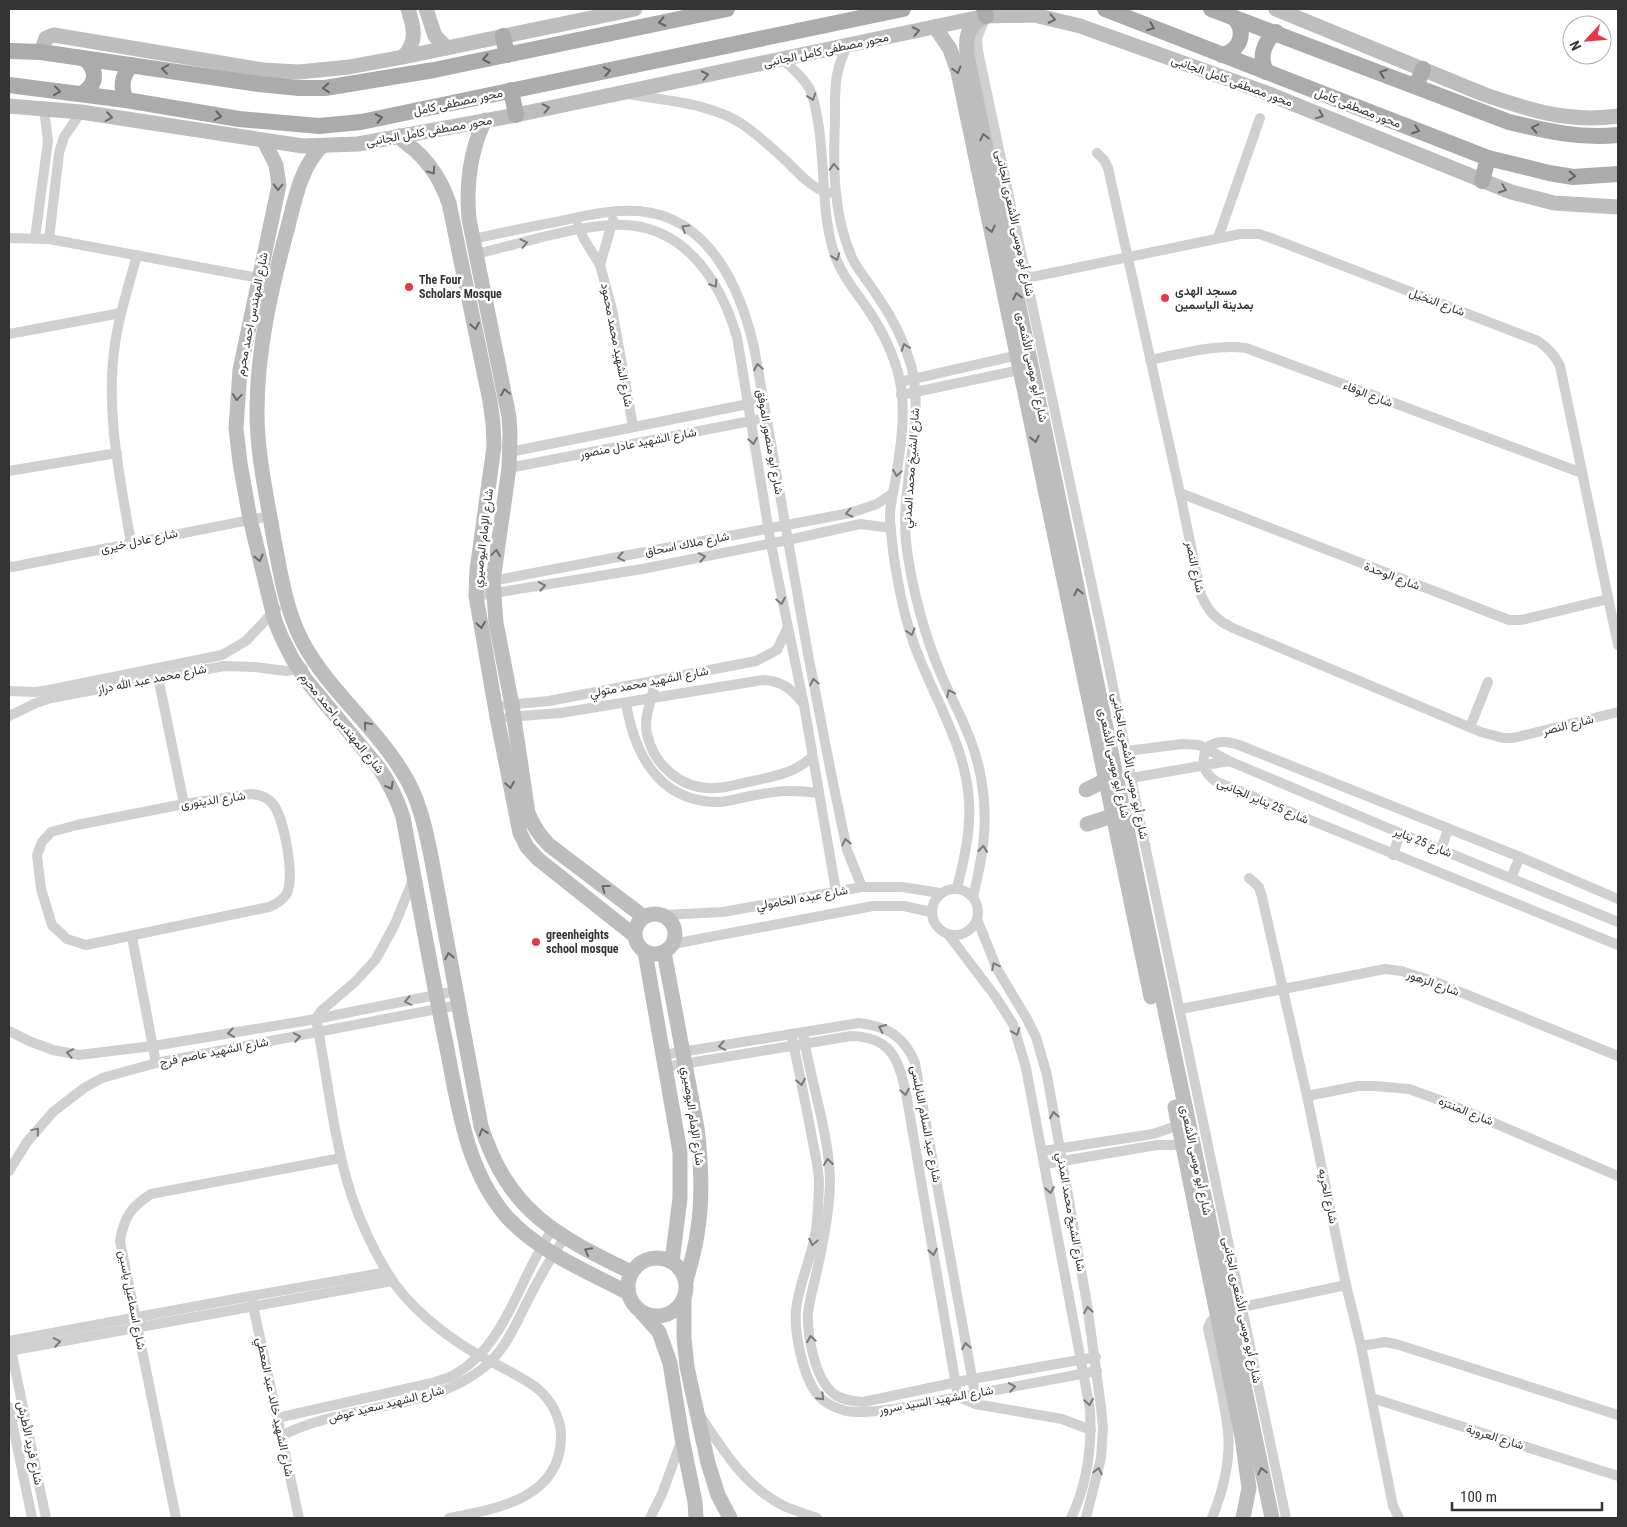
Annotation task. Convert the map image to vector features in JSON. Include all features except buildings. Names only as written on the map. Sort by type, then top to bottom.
[{"type":"main road","points":[[9,51],[41,52],[259,84],[299,88],[325,88],[426,72],[727,9]]},
{"type":"main road","name":"محور مصطفى كامل","points":[[9,85],[126,100],[238,119],[319,126],[361,122],[903,9]]},
{"type":"main road","name":"محور مصطفى كامل","points":[[1106,9],[1488,158],[1573,177],[1618,174]]},
{"type":"main road","points":[[1211,9],[1229,14],[1509,122],[1559,134],[1580,136],[1618,135]]},
{"type":"main road","points":[[1222,55],[1236,48],[1241,38],[1239,24],[1229,14]]},
{"type":"main road","points":[[1266,72],[1263,50],[1268,40],[1276,32]]},
{"type":"main road","points":[[503,36],[507,55]]},
{"type":"main road","points":[[81,94],[91,86],[95,75],[90,63],[85,59]]},
{"type":"main road","points":[[126,100],[122,81],[127,70],[132,65]]},
{"type":"main road","points":[[1416,86],[1423,69]]},
{"type":"main road","points":[[511,90],[516,115]]},
{"type":"main road","points":[[1482,181],[1488,158]]},
{"type":"street","points":[[403,57],[412,44],[414,30],[408,9]]},
{"type":"street","points":[[426,9],[435,36],[447,48]]},
{"type":"street","points":[[41,52],[46,38],[54,35],[263,70],[299,72],[349,67],[403,57],[634,9]]},
{"type":"street","points":[[1277,9],[1302,14],[1483,94],[1541,112],[1566,117],[1590,119],[1618,116]]},
{"type":"street","name":"محور مصطفى كامل الجانبى","points":[[9,106],[81,112],[302,146],[358,144],[516,115],[782,60],[935,27],[985,12],[1034,15],[1080,26],[1264,92],[1511,192],[1554,203],[1618,207]]},
{"type":"street","name":"شارع أبو موسى الأشعرى","points":[[985,12],[971,27],[966,43],[966,52],[1025,361],[1187,1145],[1249,1488],[1243,1518]]},
{"type":"street","name":"شارع أبو موسى الأشعرى الجانبى","points":[[985,12],[977,38],[978,51],[1127,751],[1131,778],[1286,1518]]},
{"type":"street","points":[[414,30],[425,29],[431,24]]},
{"type":"street","name":"شارع أبو موسى الأشعرى","points":[[935,27],[950,50],[958,72],[1025,361],[1047,518],[1078,669],[1114,816],[1119,873],[1138,907]]},
{"type":"street","name":"شارع الشيخ محمد المدني","points":[[847,46],[839,68],[835,101],[834,162],[836,194],[840,220],[854,260],[878,296],[902,339],[914,379],[916,392],[912,460],[906,504],[906,542],[924,626],[943,678],[969,735],[981,777],[984,794],[985,830],[983,856],[973,897]]},
{"type":"street","name":"شارع الشيخ محمد المدني","points":[[782,60],[803,79],[811,92],[815,105],[823,153],[824,192],[831,242],[837,261],[849,284],[876,320],[885,337],[900,382],[902,395],[901,438],[890,516],[891,528],[899,584],[909,628],[918,656],[958,748],[967,781],[970,819],[965,855],[957,888]]},
{"type":"street","points":[[622,93],[676,102],[711,110],[728,117],[744,125],[808,182],[824,192],[836,194]]},
{"type":"street","points":[[35,238],[48,140],[44,109]]},
{"type":"street","points":[[49,238],[59,152],[64,137],[81,112]]},
{"type":"street","points":[[1218,238],[1260,118]]},
{"type":"street","name":"شارع الإمام البوصيري","points":[[485,120],[477,141],[469,173],[469,219],[506,400],[510,434],[509,468],[493,588],[496,623],[528,813],[532,825],[539,836],[549,845],[644,917]]},
{"type":"street","name":"شارع الإمام البوصيري","points":[[399,136],[422,157],[435,174],[449,203],[494,423],[492,468],[476,590],[496,712],[520,833],[527,847],[538,859],[635,936]]},
{"type":"street","name":"شارع المهندس احمد محرم","points":[[264,141],[276,165],[279,186],[266,279],[257,414],[263,478],[280,574],[287,601],[296,627],[315,662],[391,754],[404,773],[422,814],[481,1126],[502,1174],[511,1189],[534,1215],[558,1234],[585,1250],[631,1272]]},
{"type":"street","name":"شارع المهندس احمد محرم","points":[[322,146],[312,157],[302,176],[266,279],[240,370],[236,406],[236,428],[240,463],[250,519],[272,611],[281,636],[306,680],[379,768],[397,798],[403,817],[466,1142],[483,1182],[513,1223],[547,1250],[628,1293]]},
{"type":"street","name":"شارع النصر","points":[[1097,153],[1104,160],[1108,168],[1201,595],[1208,610],[1220,622],[1470,727],[1503,738],[1513,738],[1618,712]]},
{"type":"street","points":[[600,265],[612,225],[614,211]]},
{"type":"street","name":"شارع ابو منصور الموفق","points":[[475,246],[576,217],[614,211],[639,211],[666,218],[696,234],[710,248],[730,279],[743,306],[754,347],[831,773],[847,850],[862,887]]},
{"type":"street","name":"شارع الشهيد محمد محمود","points":[[576,217],[580,230],[600,265],[612,309],[633,426]]},
{"type":"street","points":[[454,223],[469,219]]},
{"type":"street","name":"شارع ابو منصور الموفق","points":[[475,246],[612,225],[638,227],[653,230],[683,246],[704,268],[718,289],[732,319],[740,355],[770,544],[804,705],[836,891]]},
{"type":"street","name":"شارع النخيل","points":[[1027,278],[1249,233],[1271,238],[1538,341],[1551,351],[1560,366],[1618,646]]},
{"type":"street","points":[[9,238],[49,238],[266,279]]},
{"type":"street","points":[[131,543],[112,420],[112,377],[121,313],[137,255]]},
{"type":"street","points":[[9,334],[121,313]]},
{"type":"street","name":"شارع الوفاء","points":[[1150,360],[1216,347],[1232,346],[1246,348],[1582,473]]},
{"type":"street","points":[[900,382],[1025,361]]},
{"type":"street","points":[[902,395],[1025,361]]},
{"type":"street","name":"شارع الشهيد عادل منصور","points":[[510,452],[763,401]]},
{"type":"street","name":"شارع الشهيد عادل منصور","points":[[509,468],[766,418]]},
{"type":"street","points":[[9,471],[116,453]]},
{"type":"street","name":"شارع ملاك اسحاق","points":[[493,588],[867,508],[878,504],[893,493]]},
{"type":"street","name":"شارع الوحدة","points":[[1180,493],[1509,620],[1521,620],[1608,598]]},
{"type":"street","name":"شارع عادل خيرى","points":[[9,566],[12,567],[270,516]]},
{"type":"street","name":"شارع ملاك اسحاق","points":[[476,590],[630,571],[770,544],[860,524],[891,528]]},
{"type":"street","name":"شارع محمد عبد الله دراز","points":[[158,673],[235,649],[246,641],[272,611],[287,601]]},
{"type":"street","name":"شارع الشهيد محمد متولي","points":[[512,711],[549,701],[762,659],[777,650],[787,629]]},
{"type":"street","points":[[222,654],[224,666]]},
{"type":"street","points":[[793,658],[808,654]]},
{"type":"street","points":[[299,669],[315,662]]},
{"type":"street","name":"شارع محمد عبد الله دراز","points":[[9,691],[50,694],[158,673],[224,666],[286,671],[299,669]]},
{"type":"street","points":[[158,673],[184,804]]},
{"type":"street","name":"شارع الشهيد محمد متولي","points":[[512,711],[560,713],[763,680],[781,683],[789,688],[804,705]]},
{"type":"street","points":[[655,681],[653,697],[646,721],[646,732],[652,750],[664,768],[688,784],[702,788],[717,788],[780,775],[793,771],[812,757]]},
{"type":"street","points":[[1470,727],[1488,682]]},
{"type":"street","name":"شارع محمد عبد الله دراز","points":[[9,716],[50,694]]},
{"type":"street","points":[[626,703],[636,743],[646,762],[658,778],[672,791],[690,798],[714,802],[792,790],[818,793]]},
{"type":"street","points":[[496,712],[512,711]]},
{"type":"street","points":[[1203,766],[1206,748],[1217,742],[1239,744],[1618,898]]},
{"type":"street","name":"شارع 25 يناير","points":[[1127,751],[1195,743],[1229,761],[1618,922]]},
{"type":"street","points":[[1131,778],[1229,761]]},
{"type":"street","name":"شارع 25 يناير الجانبى","points":[[1203,766],[1210,778],[1225,787],[1618,945]]},
{"type":"street","points":[[816,776],[831,773]]},
{"type":"street","points":[[1086,790],[1106,780]]},
{"type":"street","name":"شارع الدينورى","points":[[251,794],[265,797],[271,802],[276,808],[287,848],[291,873],[287,894],[279,902],[269,907],[132,937],[86,945],[67,939],[52,925],[41,889],[36,855],[42,842],[51,832],[184,804],[251,794]]},
{"type":"street","points":[[1087,824],[1114,816]]},
{"type":"street","points":[[1441,850],[1448,830]]},
{"type":"street","points":[[1393,854],[1400,833]]},
{"type":"street","points":[[1511,878],[1520,857]]},
{"type":"street","points":[[414,877],[395,924],[376,958],[356,981],[320,1011],[316,1019],[341,1158],[352,1198],[364,1228],[390,1276],[426,1318],[452,1338],[479,1356],[491,1361],[537,1389],[549,1401],[557,1416],[561,1432],[561,1450],[556,1466],[546,1480],[533,1491],[506,1504],[449,1518]]},
{"type":"street","name":"شارع الحريه","points":[[1249,878],[1258,887],[1262,897],[1284,989],[1346,1285],[1372,1398],[1393,1506],[1399,1518]]},
{"type":"street","name":"شارع عبده الحامولي","points":[[663,915],[723,912],[862,887],[902,886],[940,893]]},
{"type":"street","points":[[957,888],[963,889],[973,897],[978,908],[977,919],[966,932],[960,935],[948,934],[943,932],[934,923],[931,912],[935,898],[940,893],[948,889],[957,888]]},
{"type":"street","name":"شارع عبده الحامولي","points":[[669,948],[873,906],[904,906],[931,912]]},
{"type":"street","points":[[654,914],[663,915],[675,927],[675,938],[669,948],[655,954],[646,952],[638,945],[635,936],[636,927],[644,917],[654,914]]},
{"type":"street","name":"شارع الشيخ محمد المدني","points":[[977,919],[997,970],[1036,1037],[1047,1075],[1096,1357],[1102,1406],[1102,1446],[1086,1518]]},
{"type":"street","name":"شارع الشيخ محمد المدني","points":[[948,934],[995,996],[1013,1024],[1026,1068],[1090,1409],[1089,1454],[1077,1504],[1071,1518]]},
{"type":"street","points":[[132,937],[156,1063]]},
{"type":"street","name":"شارع الإمام البوصيري","points":[[669,948],[684,1058],[697,1128],[701,1185],[698,1228],[686,1281]]},
{"type":"street","name":"شارع الإمام البوصيري","points":[[646,952],[677,1129],[681,1175],[678,1221],[672,1262]]},
{"type":"street","name":"شارع الزهور","points":[[1180,1009],[1385,969],[1401,971],[1433,981],[1618,1056]]},
{"type":"street","name":"شارع الشهيد عاصم فرج","points":[[9,1171],[39,1127],[68,1099],[102,1078],[156,1063],[319,1033],[457,998]]},
{"type":"street","name":"شارع الشهيد عاصم فرج","points":[[9,1031],[53,1050],[79,1055],[153,1046],[316,1019],[438,1002]]},
{"type":"street","name":"شارع عبد السلام النابلسى","points":[[684,1058],[791,1034],[859,1022],[884,1027],[908,1049],[915,1063],[975,1394]]},
{"type":"street","name":"شارع الشهيد السيد سرور","points":[[803,1032],[827,1150],[830,1180],[824,1238],[808,1313],[811,1341],[818,1374],[834,1395],[862,1402],[955,1382],[1096,1357]]},
{"type":"street","name":"شارع الشهيد السيد سرور","points":[[791,1034],[819,1181],[816,1226],[812,1250],[798,1292],[796,1312],[800,1348],[808,1378],[817,1394],[831,1406],[847,1411],[864,1412],[958,1397],[1097,1371]]},
{"type":"street","name":"شارع عبد السلام النابلسى","points":[[664,1061],[794,1045],[842,1037],[859,1036],[879,1041],[887,1046],[895,1057],[901,1071],[958,1397]]},
{"type":"street","points":[[895,1057],[908,1049]]},
{"type":"street","name":"شارع المنتزه","points":[[1307,1096],[1358,1086],[1409,1089],[1445,1102],[1618,1176]]},
{"type":"street","points":[[908,1114],[924,1110]]},
{"type":"street","points":[[1043,1151],[1153,1134],[1183,1124]]},
{"type":"street","points":[[1045,1164],[1157,1145],[1187,1145]]},
{"type":"street","name":"شارع أبو موسى الأشعرى","points":[[1187,1145],[1241,1438],[1272,1518]]},
{"type":"street","name":"شارع اسماعيل ياسين","points":[[176,1518],[120,1241],[122,1226],[129,1213],[139,1202],[152,1194],[341,1158]]},
{"type":"street","points":[[819,1181],[830,1180]]},
{"type":"street","points":[[547,1250],[558,1234]]},
{"type":"street","name":"شارع الشهيد سعيد عوض","points":[[277,1418],[432,1383],[453,1376],[479,1356],[492,1339],[526,1280],[558,1234]]},
{"type":"street","name":"شارع الشهيد سعيد عوض","points":[[281,1436],[319,1420],[433,1394],[453,1387],[473,1376],[491,1361],[507,1340],[547,1250]]},
{"type":"street","points":[[696,1518],[695,1502],[670,1363],[665,1346],[658,1332],[631,1301],[628,1293],[631,1272],[636,1266],[649,1259],[657,1258],[672,1262],[678,1267],[686,1281],[684,1297],[685,1354],[708,1463],[718,1495],[730,1518]]},
{"type":"street","points":[[136,1323],[251,1296],[324,1283],[390,1276]]},
{"type":"street","points":[[9,1344],[136,1323],[253,1308],[326,1294],[390,1276]]},
{"type":"street","points":[[324,1283],[326,1294]]},
{"type":"street","points":[[1242,1307],[1346,1285]]},
{"type":"street","name":"شارع الشهيد خالد عبد المعطي","points":[[251,1296],[299,1518]]},
{"type":"street","points":[[642,1313],[659,1316],[667,1315],[674,1310],[684,1297]]},
{"type":"street","points":[[1361,1346],[1385,1342],[1396,1344],[1618,1415]]},
{"type":"street","name":"شارع فريد الأطرش","points":[[9,1344],[46,1518]]},
{"type":"street","points":[[958,1397],[975,1404],[1062,1419],[1091,1430]]},
{"type":"street","name":"شارع العروبة","points":[[1372,1398],[1618,1476]]},
{"type":"street","name":"شارع فريد الأطرش","points":[[9,1407],[30,1518]]},
{"type":"street","points":[[697,1411],[742,1475],[756,1488],[786,1507],[817,1518]]},
{"type":"street","points":[[650,1518],[662,1494],[682,1438]]},
{"type":"street","points":[[1212,1518],[1223,1488],[1227,1469],[1241,1438]]},
{"type":"street","points":[[1077,1504],[1088,1507]]},
{"type":"place","name":"The Four Scholars Mosque","points":[[409,287]]},
{"type":"place","name":"مسجد الهدى بمدينة الياسمين","points":[[1165,298]]},
{"type":"place","name":"greenheights school mosque","points":[[536,942]]}]
